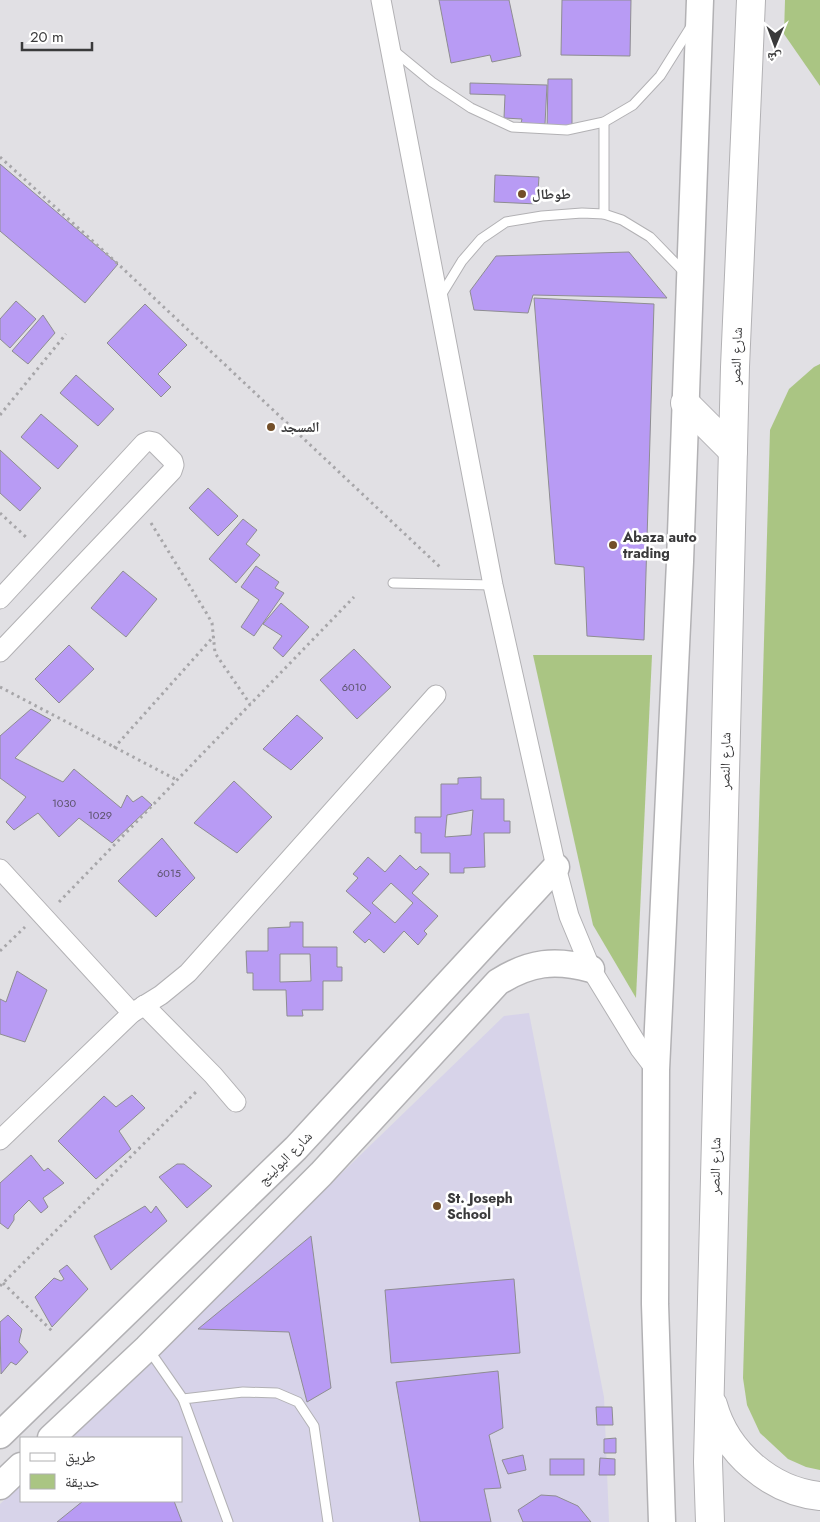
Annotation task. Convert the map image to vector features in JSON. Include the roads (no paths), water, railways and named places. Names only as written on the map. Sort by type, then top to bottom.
[{"type":"main road","name":"شارع النصر","points":[[710,1522],[708,1462],[733,451],[751,0]]},
{"type":"main road","points":[[685,403],[733,451]]},
{"type":"main road","points":[[710,1394],[715,1413],[723,1430],[747,1462],[779,1484],[798,1492],[820,1496]]},
{"type":"street","points":[[381,0],[493,585],[556,867],[569,916],[591,969],[635,1041],[656,1070]]},
{"type":"street","points":[[662,1522],[655,1304],[656,1070],[679,572],[700,6]]},
{"type":"street","points":[[0,599],[144,443],[154,442],[174,460],[172,471],[0,652]]},
{"type":"street","points":[[0,1140],[138,1009],[161,995],[188,973],[436,695]]},
{"type":"street","name":"شارع البولينج","points":[[0,1435],[296,1148],[556,867]]},
{"type":"street","points":[[0,869],[42,915],[138,1009],[213,1076],[236,1102]]},
{"type":"street","points":[[52,1437],[147,1348],[321,1174],[498,982],[517,971],[538,964],[574,964],[591,969]]},
{"type":"street","points":[[0,1486],[20,1467]]},
{"type":"lane","points":[[390,48],[432,82],[471,108],[512,127],[567,130],[604,122],[633,105],[660,76],[700,6]]},
{"type":"lane","points":[[604,122],[604,214]]},
{"type":"lane","points":[[439,299],[462,261],[481,239],[506,222],[542,216],[582,213],[604,214],[622,220],[650,237],[690,279]]},
{"type":"lane","points":[[393,583],[493,585]]},
{"type":"lane","points":[[147,1348],[183,1399],[228,1522]]},
{"type":"lane","points":[[183,1399],[252,1392],[277,1393],[298,1402],[314,1426],[328,1522]]},
{"type":"place","name":"طوطال","points":[[522,194]]},
{"type":"place","name":"المسجد","points":[[271,427]]},
{"type":"place","name":"Abaza auto trading","points":[[613,545]]},
{"type":"place","name":"St. Joseph School","points":[[437,1206]]}]
